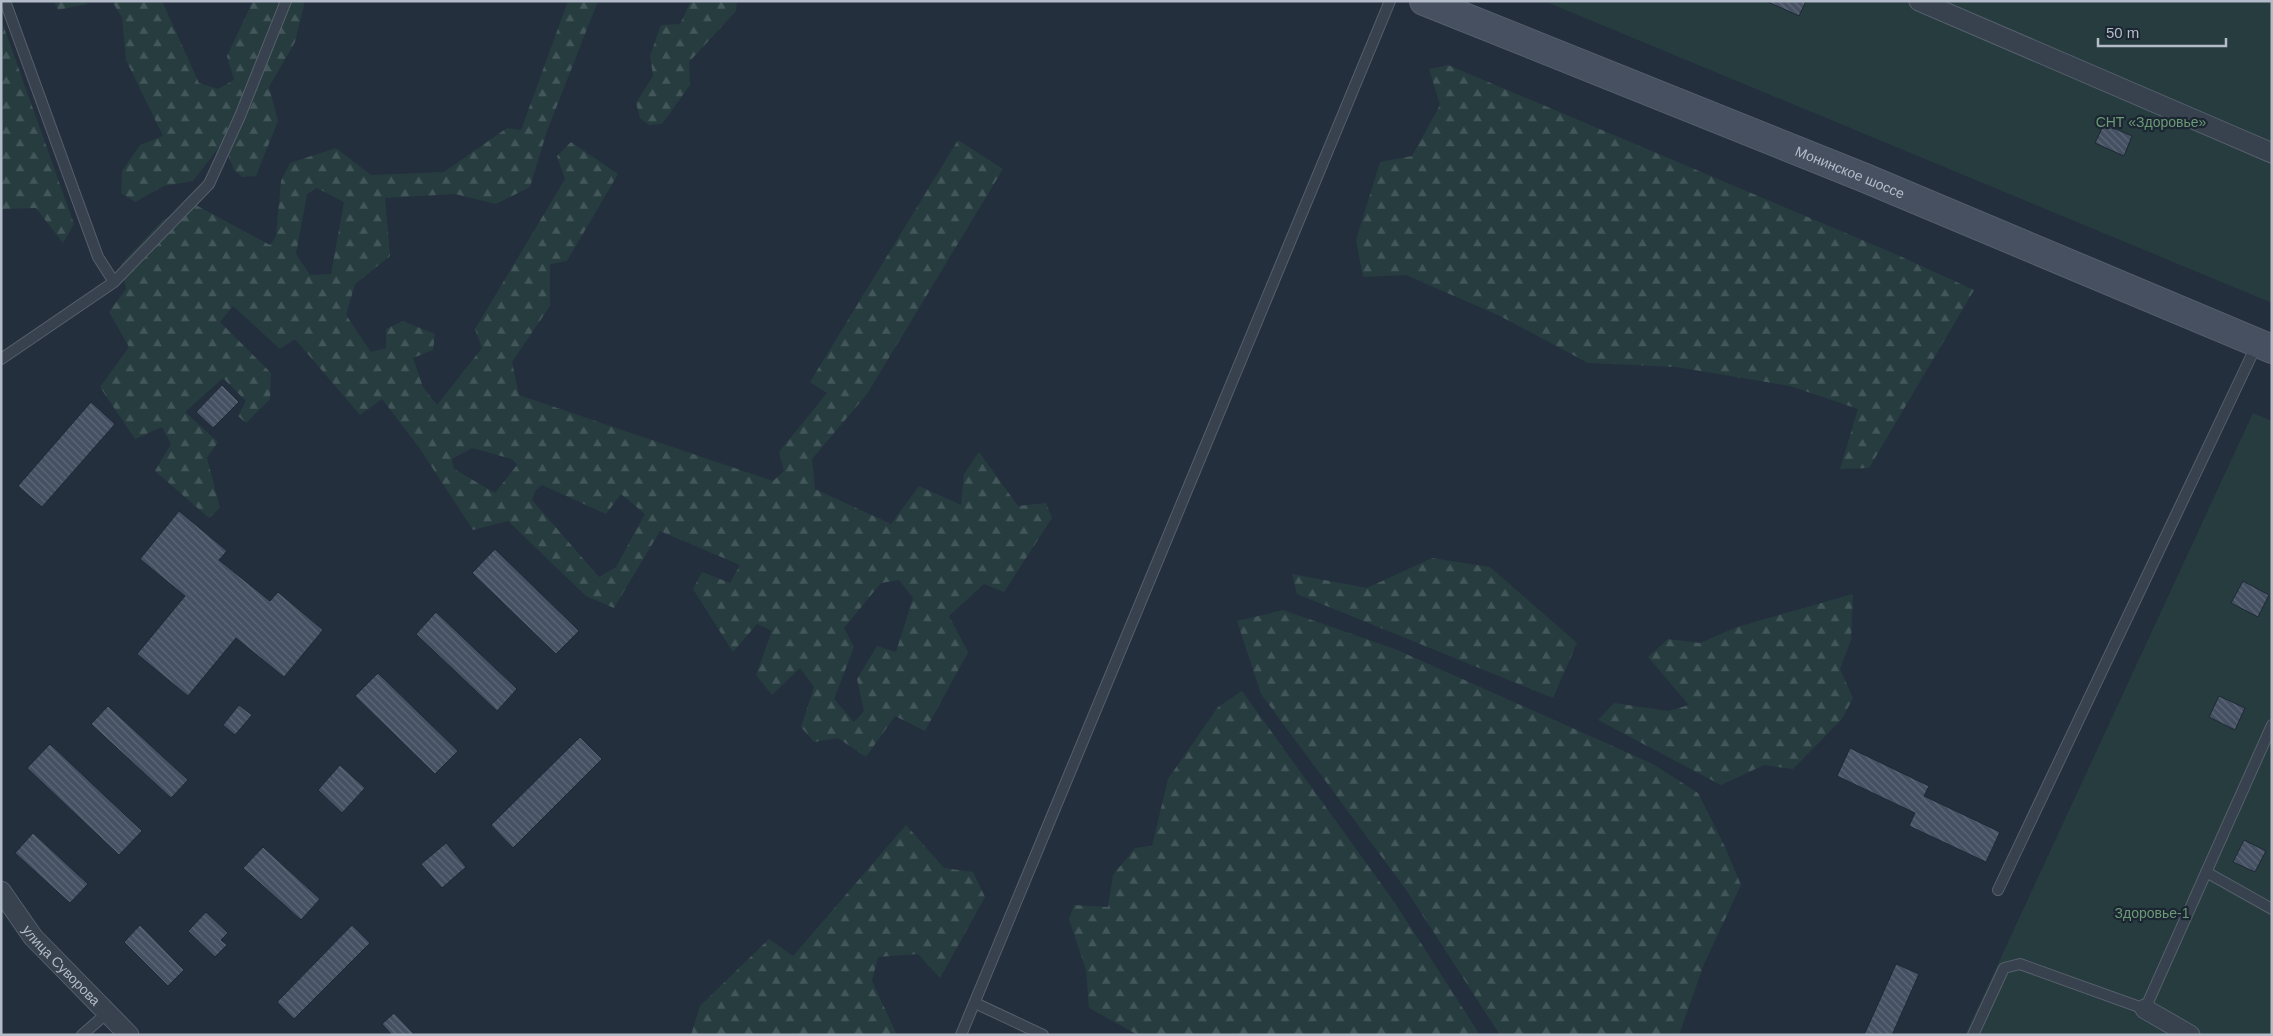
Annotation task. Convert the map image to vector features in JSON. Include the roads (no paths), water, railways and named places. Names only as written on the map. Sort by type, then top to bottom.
[{"type":"main road","name":"Монинское шоссе","points":[[1424,1],[1865,178],[2265,346]]},
{"type":"street","points":[[1919,1],[2272,153]]},
{"type":"street","name":"улица Суворова","points":[[1,891],[33,937],[128,1035]]},
{"type":"street","points":[[2145,1009],[2190,1035]]},
{"type":"lane","points":[[5,1],[98,257],[114,282]]},
{"type":"lane","points":[[1,360],[114,282],[209,184],[240,116],[286,1]]},
{"type":"lane","points":[[961,1035],[976,1003],[1390,1]]},
{"type":"lane","points":[[1998,890],[2265,346]]},
{"type":"lane","points":[[1973,1035],[2004,968],[2020,964],[2145,1009],[2206,872],[2267,748],[2272,725]]},
{"type":"lane","points":[[2206,872],[2272,909]]},
{"type":"lane","points":[[976,1003],[1043,1035]]},
{"type":"lane","points":[[82,1035],[107,1013]]},
{"type":"park label","name":"СНТ «Здоровье»","points":[[2151,122]]},
{"type":"park label","name":"Здоровье-1","points":[[2152,913]]}]
